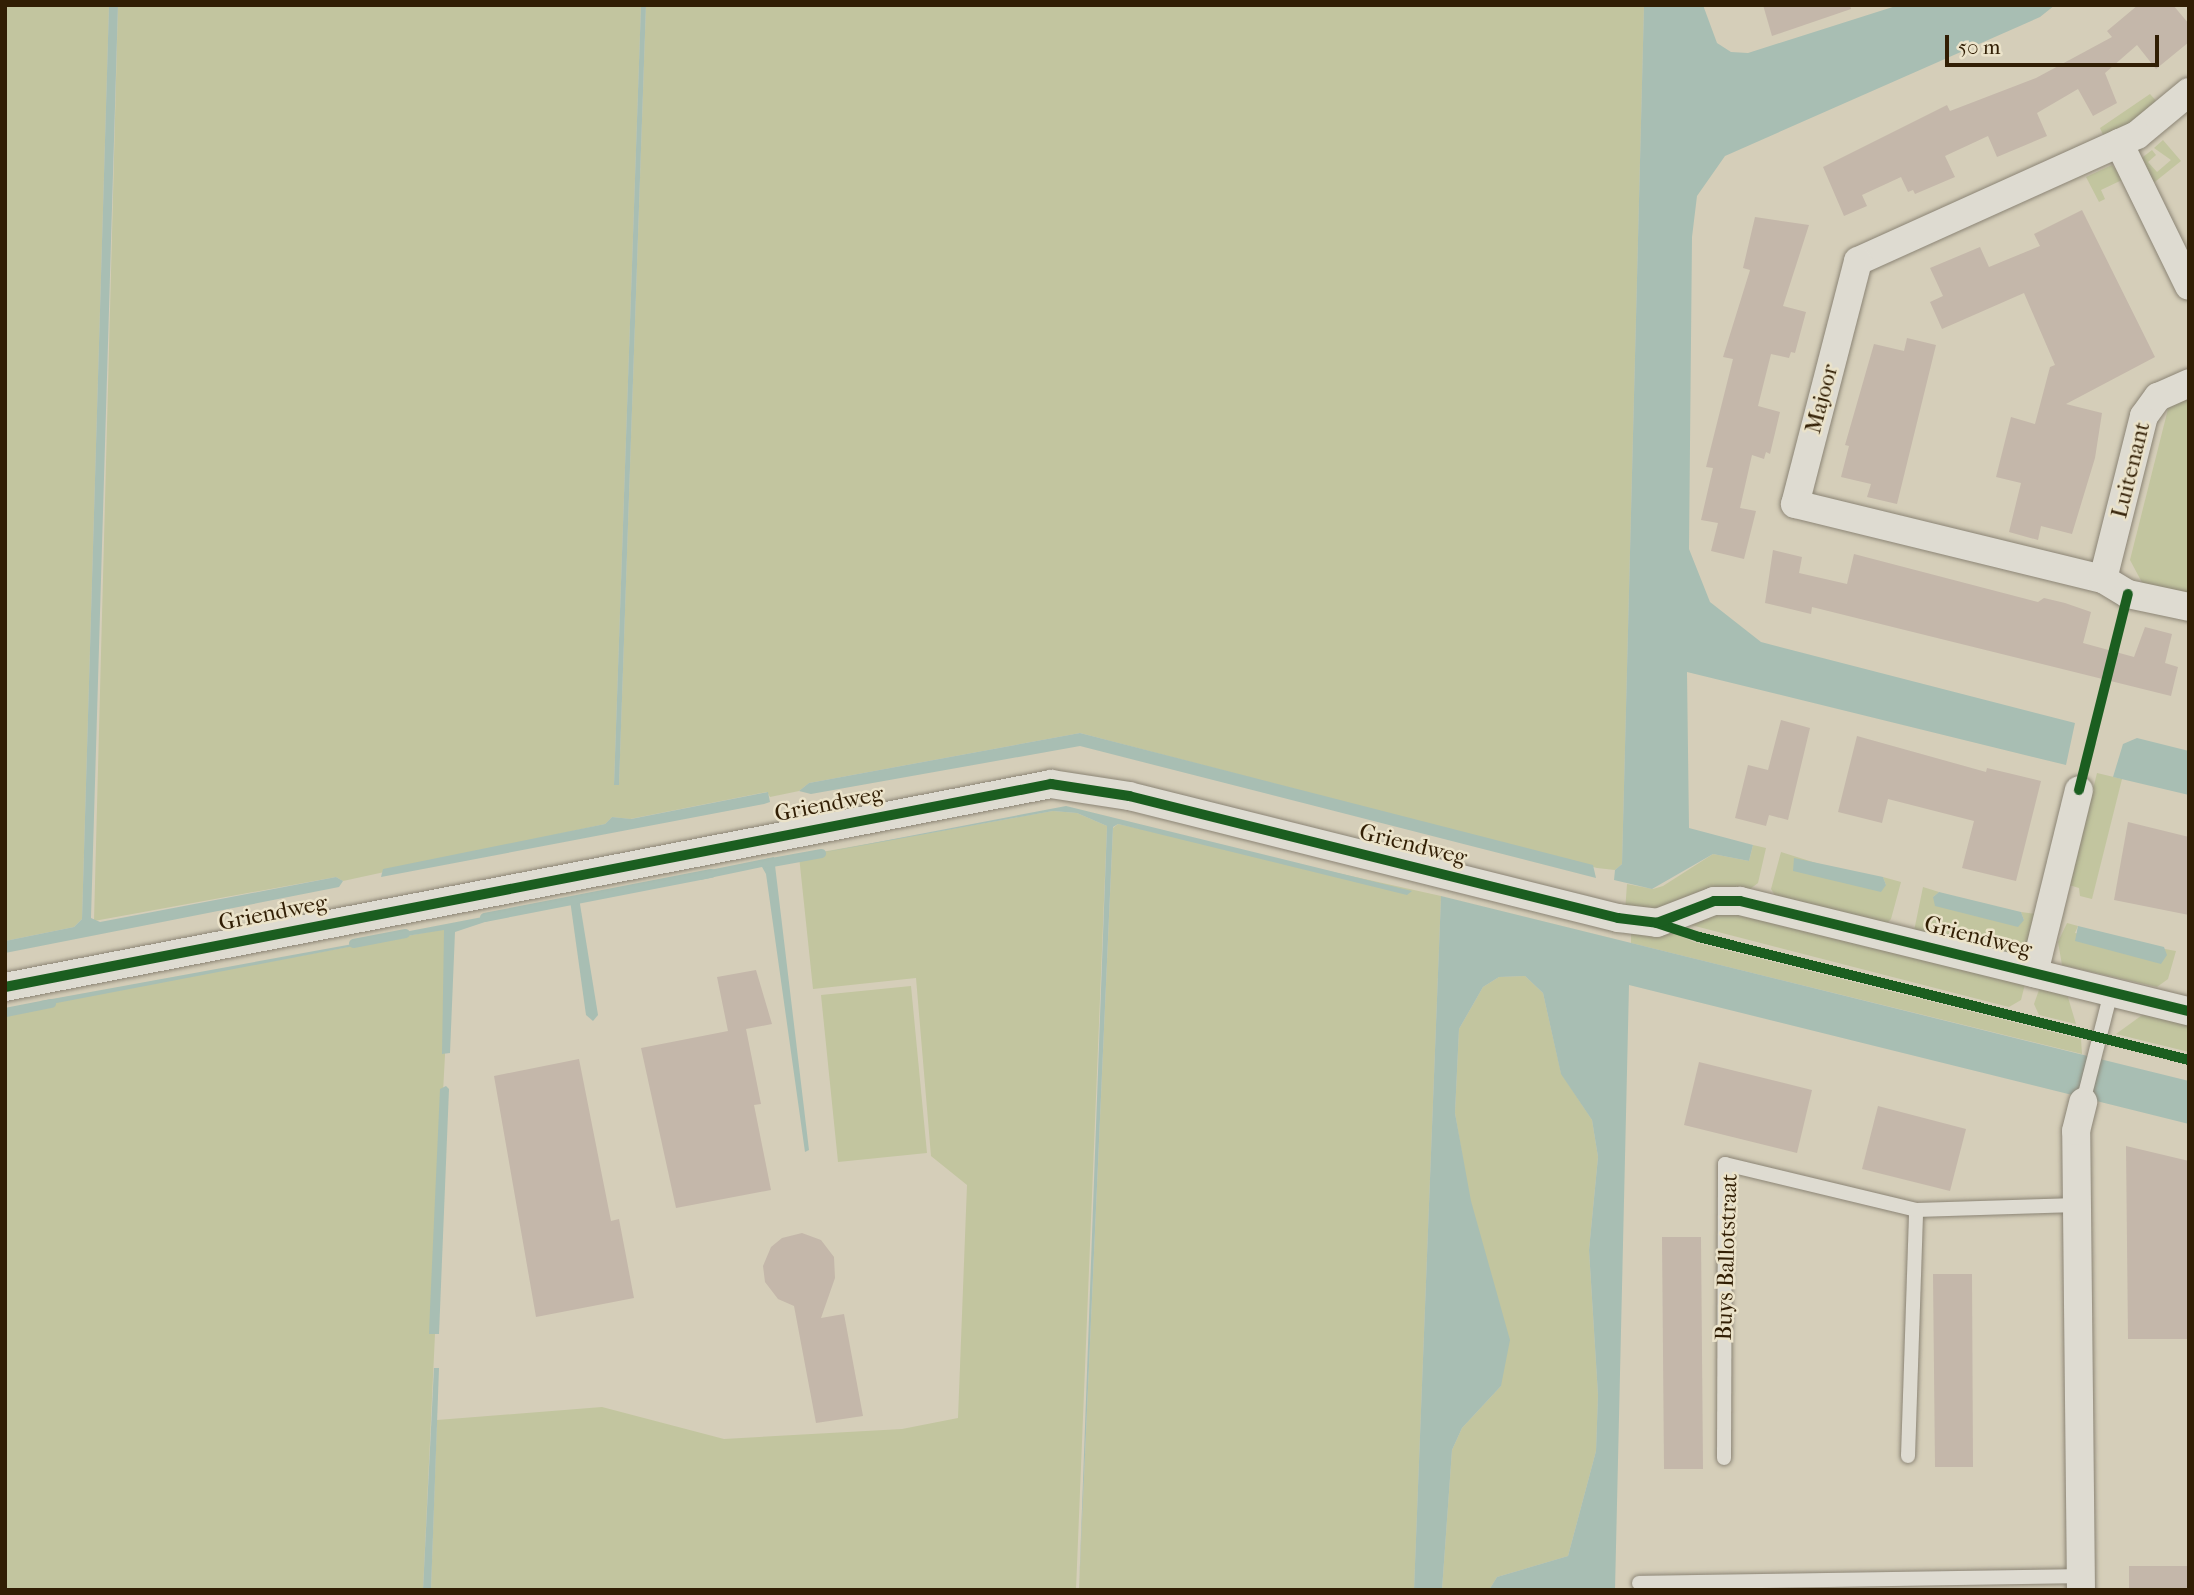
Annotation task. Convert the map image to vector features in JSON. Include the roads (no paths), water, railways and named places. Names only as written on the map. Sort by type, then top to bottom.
[{"type":"street","name":"Majoor","points":[[2189,92],[2137,135],[1858,261],[1795,504],[2104,579],[2128,594],[2189,607]]},
{"type":"street","points":[[2119,143],[2189,286]]},
{"type":"street","name":"Luitenant","points":[[2104,579],[2144,416],[2158,397],[2189,383]]},
{"type":"street","name":"Griendweg","points":[[5,987],[1051,784],[1129,796],[1618,918],[1657,923],[1714,901],[1740,901],[2189,1011]]},
{"type":"street","points":[[2034,973],[2079,790]]},
{"type":"street","points":[[2081,1583],[2076,1131],[2083,1102]]},
{"type":"lane","points":[[2083,1102],[2111,992]]},
{"type":"lane","name":"Buys Ballotstraat","points":[[1724,1458],[1725,1164],[1916,1210],[2077,1205]]},
{"type":"lane","points":[[1908,1456],[1916,1210]]},
{"type":"lane","points":[[1639,1583],[2081,1583]]},
{"type":"waterway","points":[[766,863],[821,853]]},
{"type":"waterway","points":[[484,917],[711,873]]},
{"type":"waterway","points":[[353,943],[405,933]]},
{"type":"waterway","points":[[5,1012],[51,1003]]}]
